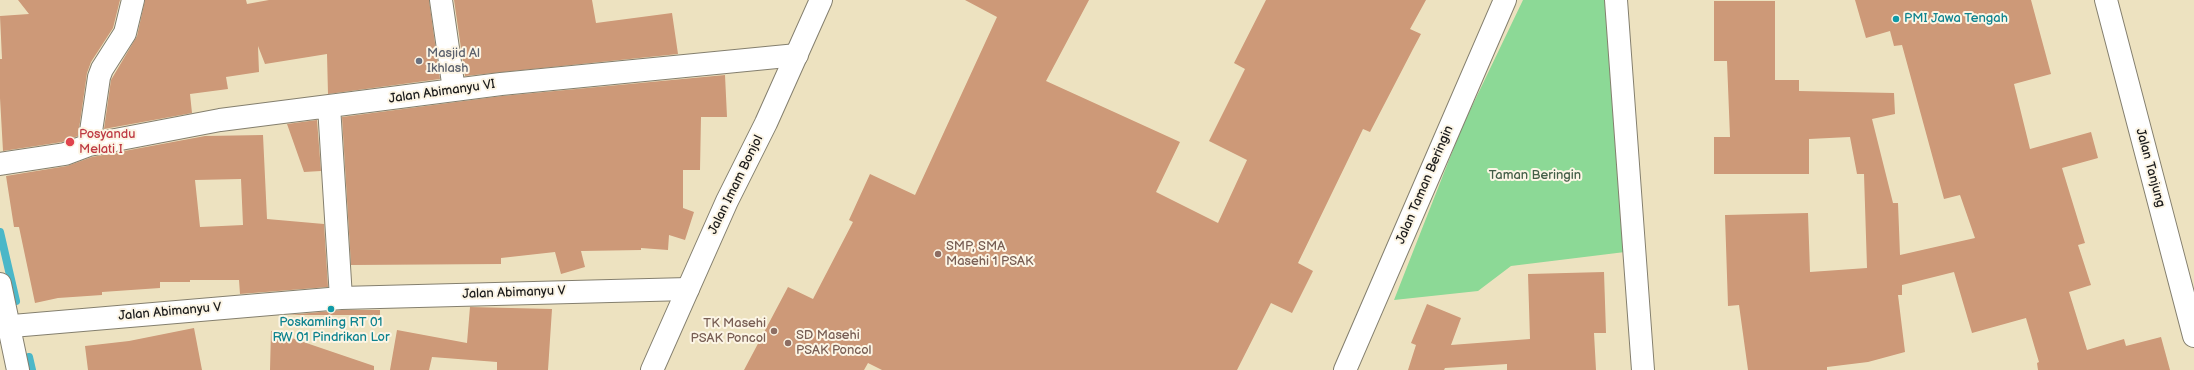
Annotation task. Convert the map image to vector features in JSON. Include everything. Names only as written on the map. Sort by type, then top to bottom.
[{"type":"street","points":[[89,145],[99,77],[102,69],[125,33],[133,0]]},
{"type":"street","points":[[441,0],[454,90]]},
{"type":"street","name":"Jalan Imam Bonjol","points":[[652,370],[727,201],[766,123],[821,0]]},
{"type":"street","name":"Jalan Taman Beringin","points":[[1345,370],[1505,0]]},
{"type":"street","points":[[1616,0],[1643,370]]},
{"type":"street","name":"Jalan Tanjung","points":[[2106,0],[2194,336]]},
{"type":"street","name":"Jalan Abimanyu VI","points":[[0,164],[65,154],[89,145],[220,120],[454,90],[797,54]]},
{"type":"street","points":[[329,106],[341,298]]},
{"type":"street","points":[[0,284],[5,327],[18,370]]},
{"type":"street","name":"Jalan Abimanyu V","points":[[5,327],[341,298],[688,289]]},
{"type":"green space","name":"Taman Beringin","points":[[1523,0],[1612,0],[1625,252],[1511,266],[1478,291],[1394,300],[1462,127]]},
{"type":"building","points":[[18,0],[120,0],[113,28],[91,62],[87,73],[78,136],[62,142],[3,151],[0,98],[0,59],[2,59],[0,16],[29,14]]},
{"type":"building","points":[[145,0],[246,0],[247,4],[269,0],[429,0],[440,79],[328,94],[327,54],[265,64],[258,46],[259,72],[226,77],[228,89],[190,94],[192,113],[104,129],[111,80],[137,36]]},
{"type":"building","points":[[454,0],[592,0],[596,23],[672,13],[678,54],[465,76]]},
{"type":"building","points":[[965,0],[1089,0],[1046,81],[1180,142],[1156,192],[1218,223],[1247,160],[1209,141],[1245,69],[1234,63],[1266,0],[1426,0],[1410,29],[1421,34],[1370,132],[1363,129],[1298,263],[1313,271],[1292,313],[1271,303],[1237,370],[882,370],[868,363],[864,370],[744,370],[788,287],[813,299],[853,222],[849,220],[870,174],[915,195],[997,17]]},
{"type":"building","points":[[1855,0],[2031,0],[2051,74],[2014,84],[2030,149],[2091,132],[2098,158],[2062,168],[2085,243],[2078,245],[2091,285],[2069,292],[2087,350],[2124,339],[2126,346],[2161,337],[2170,370],[2038,370],[2037,363],[2039,362],[2026,318],[1972,333],[1954,272],[1902,285],[1902,295],[1898,295],[1905,352],[1868,362],[1827,367],[1827,370],[1748,370],[1739,305],[1728,306],[1725,215],[1808,213],[1810,272],[1867,268],[1864,174],[1857,174],[1850,137],[1809,139],[1809,174],[1714,174],[1714,137],[1730,137],[1727,61],[1714,61],[1714,1],[1775,1],[1775,80],[1799,80],[1799,91],[1894,93],[1895,114],[1872,119],[1893,203],[1898,203],[1900,255],[1975,238],[1960,195],[1944,199],[1902,45],[1894,46],[1890,31],[1866,38]]},
{"type":"building","points":[[725,75],[727,117],[701,117],[700,170],[683,170],[683,208],[694,212],[685,240],[669,235],[668,250],[641,248],[641,250],[581,251],[585,267],[561,274],[555,252],[501,258],[501,264],[351,265],[342,117],[502,96]]},
{"type":"building","points":[[317,120],[321,171],[304,172],[287,124]]},
{"type":"building","points":[[263,135],[267,219],[324,224],[328,287],[240,294],[239,280],[190,280],[190,282],[160,282],[160,288],[102,292],[102,295],[58,298],[35,303],[19,227],[14,227],[6,176],[67,166],[92,157],[205,136]],"holes":[[[241,179],[243,225],[200,227],[195,180]]]},
{"type":"building","points":[[1604,272],[1606,333],[1594,333],[1596,370],[1507,370],[1507,364],[1445,368],[1444,370],[1408,370],[1416,345],[1411,343],[1427,304],[1461,318],[1451,345],[1530,339],[1528,274]]},
{"type":"building","points":[[470,307],[552,309],[548,370],[497,370],[497,362],[432,357],[429,370],[390,370],[397,330],[467,343]]},
{"type":"building","points":[[342,310],[380,310],[380,315],[288,315]]},
{"type":"building","points":[[194,328],[202,370],[88,370],[85,346],[129,341]]},
{"type":"building","points":[[271,331],[374,366],[374,370],[270,370]]},
{"type":"waterway","points":[[0,232],[16,301]]},
{"type":"waterway","points":[[29,357],[32,370]]},
{"type":"place","name":"PMI Jawa Tengah","points":[[1896,19]]},
{"type":"place","name":"Masjid Al Ikhlash","points":[[419,61]]},
{"type":"place","name":"Posyandu Melati I","points":[[70,142]]},
{"type":"place","name":"SMP, SMA Masehi 1 PSAK","points":[[938,254]]},
{"type":"place","name":"Poskamling RT 01 RW 01 Pindrikan Lor","points":[[331,309]]},
{"type":"place","name":"TK Masehi PSAK Poncol","points":[[774,331]]},
{"type":"place","name":"SD Masehi PSAK Poncol","points":[[788,343]]}]
